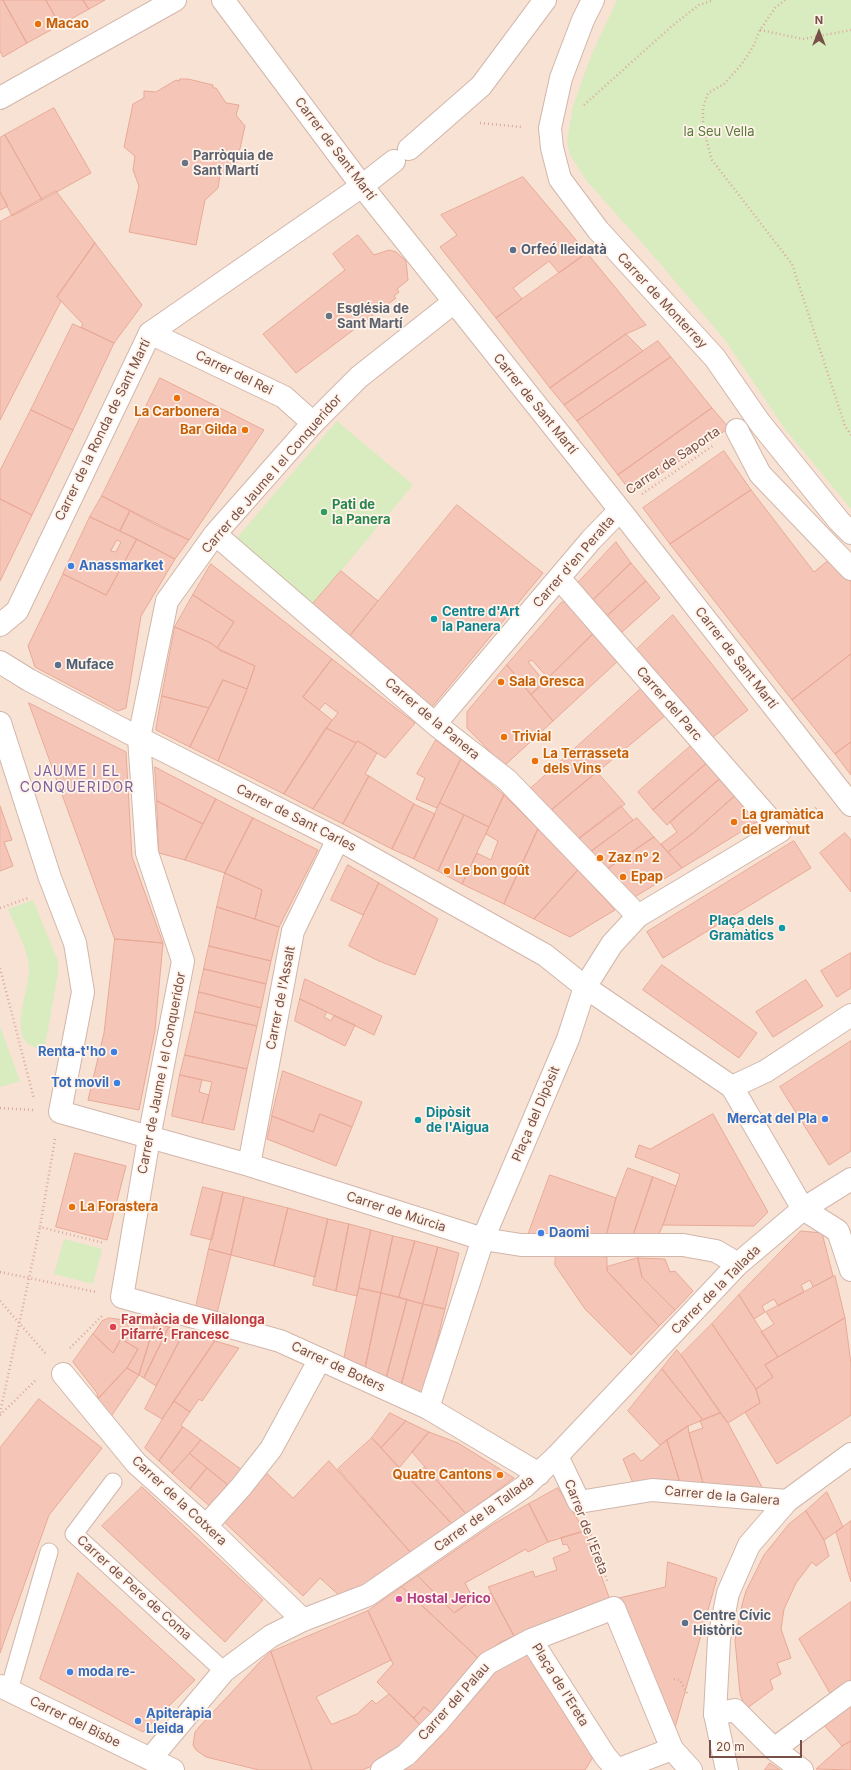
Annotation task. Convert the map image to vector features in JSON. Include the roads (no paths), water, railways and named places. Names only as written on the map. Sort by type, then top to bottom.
[{"type":"street","points":[[0,98],[175,0]]},
{"type":"street","name":"Carrer de Sant Martí","points":[[222,0],[362,186],[848,795]]},
{"type":"street","name":"Carrer de la Ronda de Sant Martí","points":[[0,625],[16,611],[150,333],[362,186],[402,155],[481,86],[545,0]]},
{"type":"street","name":"Carrer de Monterrey","points":[[593,0],[583,20],[560,78],[550,128],[552,148],[560,179],[598,230],[715,358],[760,423],[838,521],[851,533]]},
{"type":"street","name":"Carrer de Jaume I el Conqueridor","points":[[122,1298],[149,1138],[183,961],[147,853],[139,738],[167,601],[215,534],[313,423],[359,376],[454,302]]},
{"type":"street","name":"Carrer del Rei","points":[[150,333],[284,397],[313,423]]},
{"type":"street","points":[[737,430],[760,474],[851,569]]},
{"type":"street","name":"Carrer d'en Peralta","points":[[436,724],[559,578],[620,510]]},
{"type":"street","name":"Carrer de la Panera","points":[[215,534],[436,724],[507,780],[638,916]]},
{"type":"street","name":"Carrer del Parc","points":[[559,578],[780,830],[638,916]]},
{"type":"street","name":"Carrer de Sant Carles","points":[[0,662],[28,680],[338,839],[545,955],[585,987]]},
{"type":"street","name":"Carrer de Múrcia","points":[[0,723],[50,878],[75,943],[83,992],[60,1112],[249,1165],[483,1239],[521,1245],[683,1245],[716,1250],[738,1264]]},
{"type":"street","name":"Carrer de l'Assalt","points":[[249,1165],[293,931],[338,839]]},
{"type":"street","points":[[638,916],[612,944],[585,987],[732,1088],[803,1209],[838,1231],[851,1270]]},
{"type":"street","name":"Plaça del Dipòsit","points":[[428,1408],[483,1239],[568,1040],[585,987]]},
{"type":"street","points":[[732,1088],[766,1071],[851,1015]]},
{"type":"street","points":[[803,1209],[851,1179]]},
{"type":"street","name":"Carrer de la Tallada","points":[[153,1764],[224,1671],[271,1636],[303,1620],[368,1595],[524,1487],[557,1456],[738,1264],[803,1209]]},
{"type":"street","name":"Carrer de Boters","points":[[122,1298],[280,1341],[428,1408],[539,1474]]},
{"type":"street","points":[[206,1526],[242,1487],[271,1449],[320,1359]]},
{"type":"street","name":"Carrer de la Cotxera","points":[[63,1374],[136,1463],[206,1526],[303,1620]]},
{"type":"street","name":"Carrer de la Galera","points":[[579,1502],[652,1490],[787,1501],[851,1454]]},
{"type":"street","name":"Carrer de l'Ereta","points":[[557,1456],[579,1502]]},
{"type":"street","points":[[727,1770],[715,1714],[719,1639],[728,1593],[750,1545],[787,1501]]},
{"type":"street","name":"Plaça de l'Ereta","points":[[672,1749],[617,1770],[605,1756],[531,1640],[614,1608],[672,1749],[691,1770]]},
{"type":"street","name":"Carrer del Palau","points":[[382,1770],[406,1755],[439,1720],[488,1663],[531,1640]]},
{"type":"street","name":"Carrer del Bisbe","points":[[5,1688],[153,1764],[173,1770]]},
{"type":"street","points":[[774,1749],[851,1692]]},
{"type":"street","points":[[715,1714],[735,1710],[774,1749],[802,1770]]},
{"type":"lane","name":"Carrer de Pere de Coma","points":[[113,1482],[74,1534],[224,1671]]},
{"type":"lane","points":[[5,1688],[49,1552]]},
{"type":"place","name":"Macao","points":[[38,24]]},
{"type":"place","name":"Parròquia de Sant Martí","points":[[185,163]]},
{"type":"place","name":"Orfeó lleidatà","points":[[513,250]]},
{"type":"place","name":"Església de Sant Martí","points":[[329,316]]},
{"type":"place","name":"La Carbonera","points":[[177,398]]},
{"type":"place","name":"Bar Gilda","points":[[245,430]]},
{"type":"place","name":"Pati de la Panera","points":[[324,512]]},
{"type":"place","name":"Anassmarket","points":[[71,566]]},
{"type":"place","name":"Centre d'Art la Panera","points":[[434,619]]},
{"type":"place","name":"Muface","points":[[58,665]]},
{"type":"place","name":"Sala Gresca","points":[[501,682]]},
{"type":"place","name":"Trivial","points":[[504,737]]},
{"type":"place","name":"La Terrasseta dels Vins","points":[[535,761]]},
{"type":"place","name":"La gramàtica del vermut","points":[[734,822]]},
{"type":"place","name":"Zaz n° 2","points":[[600,858]]},
{"type":"place","name":"Le bon goût","points":[[447,871]]},
{"type":"place","name":"Epap","points":[[623,877]]},
{"type":"place","name":"Plaça dels Gramàtics","points":[[782,928]]},
{"type":"place","name":"Renta-t'ho","points":[[114,1052]]},
{"type":"place","name":"Tot movil","points":[[117,1083]]},
{"type":"place","name":"Mercat del Pla","points":[[825,1119]]},
{"type":"place","name":"Dipòsit de l'Aigua","points":[[418,1120]]},
{"type":"place","name":"La Forastera","points":[[72,1207]]},
{"type":"place","name":"Daomi","points":[[541,1233]]},
{"type":"place","name":"Farmàcia de Villalonga Pifarré, Francesc","points":[[113,1327]]},
{"type":"place","name":"Quatre Cantons","points":[[500,1475]]},
{"type":"place","name":"Hostal Jerico","points":[[399,1599]]},
{"type":"place","name":"Centre Cívic Històric","points":[[685,1623]]},
{"type":"place","name":"moda re-","points":[[70,1672]]},
{"type":"place","name":"Apiteràpia Lleida","points":[[138,1721]]},
{"type":"district","name":"JAUME I EL CONQUERIDOR","points":[[77,780]]},
{"type":"park label","name":"la Seu Vella","points":[[719,132]]}]
